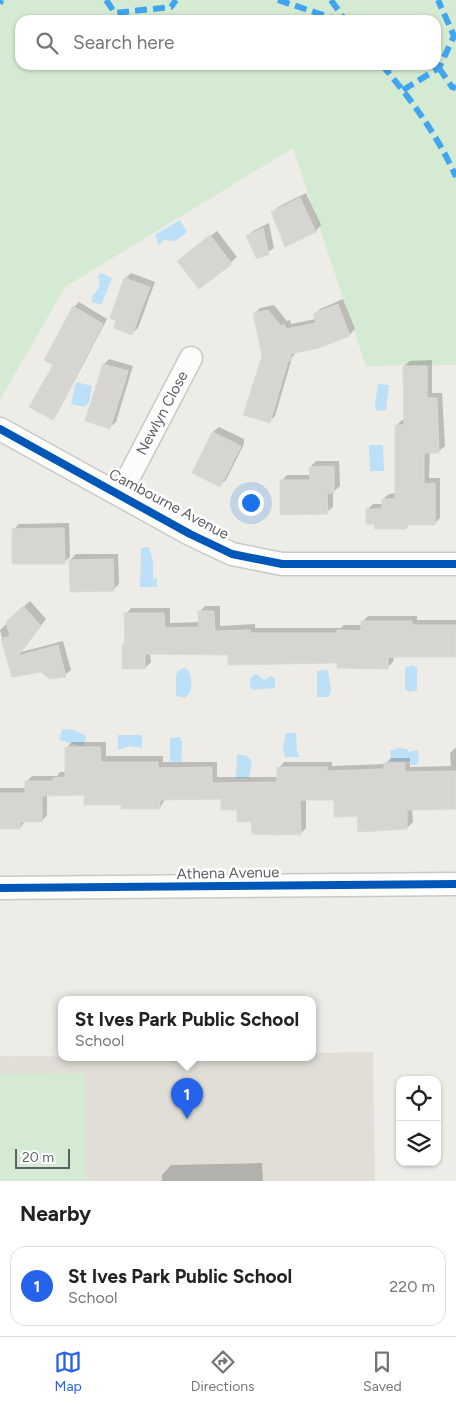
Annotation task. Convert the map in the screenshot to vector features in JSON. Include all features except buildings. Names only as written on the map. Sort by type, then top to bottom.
[{"type":"street","name":"Newlyn Close","points":[[120,494],[191,358]]},
{"type":"street","name":"Cambourne Avenue","points":[[0,428],[190,534],[240,556],[282,564],[456,564]]},
{"type":"street","name":"Athena Avenue","points":[[0,888],[456,884]]},
{"type":"shaded area","points":[[373,1052],[375,1181],[0,1181],[0,1056],[58,1056],[58,1061],[316,1061],[316,1053]]},
{"type":"green space","points":[[0,0],[456,0],[456,365],[366,366],[293,148],[65,287],[0,400]]},
{"type":"green space","points":[[85,1073],[86,1181],[0,1181],[0,1074]]},
{"type":"water","points":[[180,220],[187,232],[175,241],[164,240],[159,245],[155,235]]},
{"type":"water","points":[[101,273],[112,278],[101,305],[92,302],[92,297],[99,287],[98,276]]},
{"type":"water","points":[[76,382],[92,386],[89,402],[85,407],[71,404]]},
{"type":"water","points":[[378,384],[389,385],[386,410],[376,411],[375,404]]},
{"type":"water","points":[[369,445],[383,445],[384,471],[370,471]]},
{"type":"water","points":[[149,547],[153,561],[153,579],[157,578],[157,587],[140,587],[141,548]]},
{"type":"water","points":[[412,665],[417,668],[417,690],[410,692],[405,689],[405,668]]},
{"type":"water","points":[[184,668],[189,671],[191,682],[191,689],[185,698],[176,696],[176,675],[178,671]]},
{"type":"water","points":[[328,670],[331,691],[328,697],[317,697],[317,671]]},
{"type":"water","points":[[256,674],[264,680],[271,676],[275,678],[275,688],[252,690],[250,687],[251,677]]},
{"type":"water","points":[[62,729],[75,730],[86,736],[83,746],[59,740]]},
{"type":"water","points":[[286,733],[296,733],[297,752],[300,757],[285,757],[283,746]]},
{"type":"water","points":[[118,735],[142,735],[142,748],[129,746],[118,750]]},
{"type":"water","points":[[180,737],[182,742],[181,762],[170,761],[170,738]]},
{"type":"water","points":[[399,748],[407,749],[409,752],[418,750],[419,761],[416,765],[411,765],[410,761],[391,761],[390,751]]},
{"type":"water","points":[[237,754],[247,756],[252,761],[249,778],[236,778]]},
{"type":"marked path","points":[[0,4],[1,0]]},
{"type":"marked path","points":[[106,0],[115,13],[171,7],[176,0]]},
{"type":"marked path","points":[[278,0],[323,15]]},
{"type":"marked path","points":[[331,0],[342,15]]},
{"type":"marked path","points":[[438,0],[454,36],[441,64]]},
{"type":"marked path","points":[[386,70],[423,118],[441,147],[456,177]]},
{"type":"marked path","points":[[403,90],[436,70]]},
{"type":"marked path","points":[[440,70],[452,87],[456,88]]},
{"type":"cycle path","points":[[0,429],[190,534],[232,554],[282,564],[456,564]]},
{"type":"cycle path","points":[[0,888],[456,884]]},
{"type":"place","name":"St Ives Park Public School","points":[[187,1119]]}]
